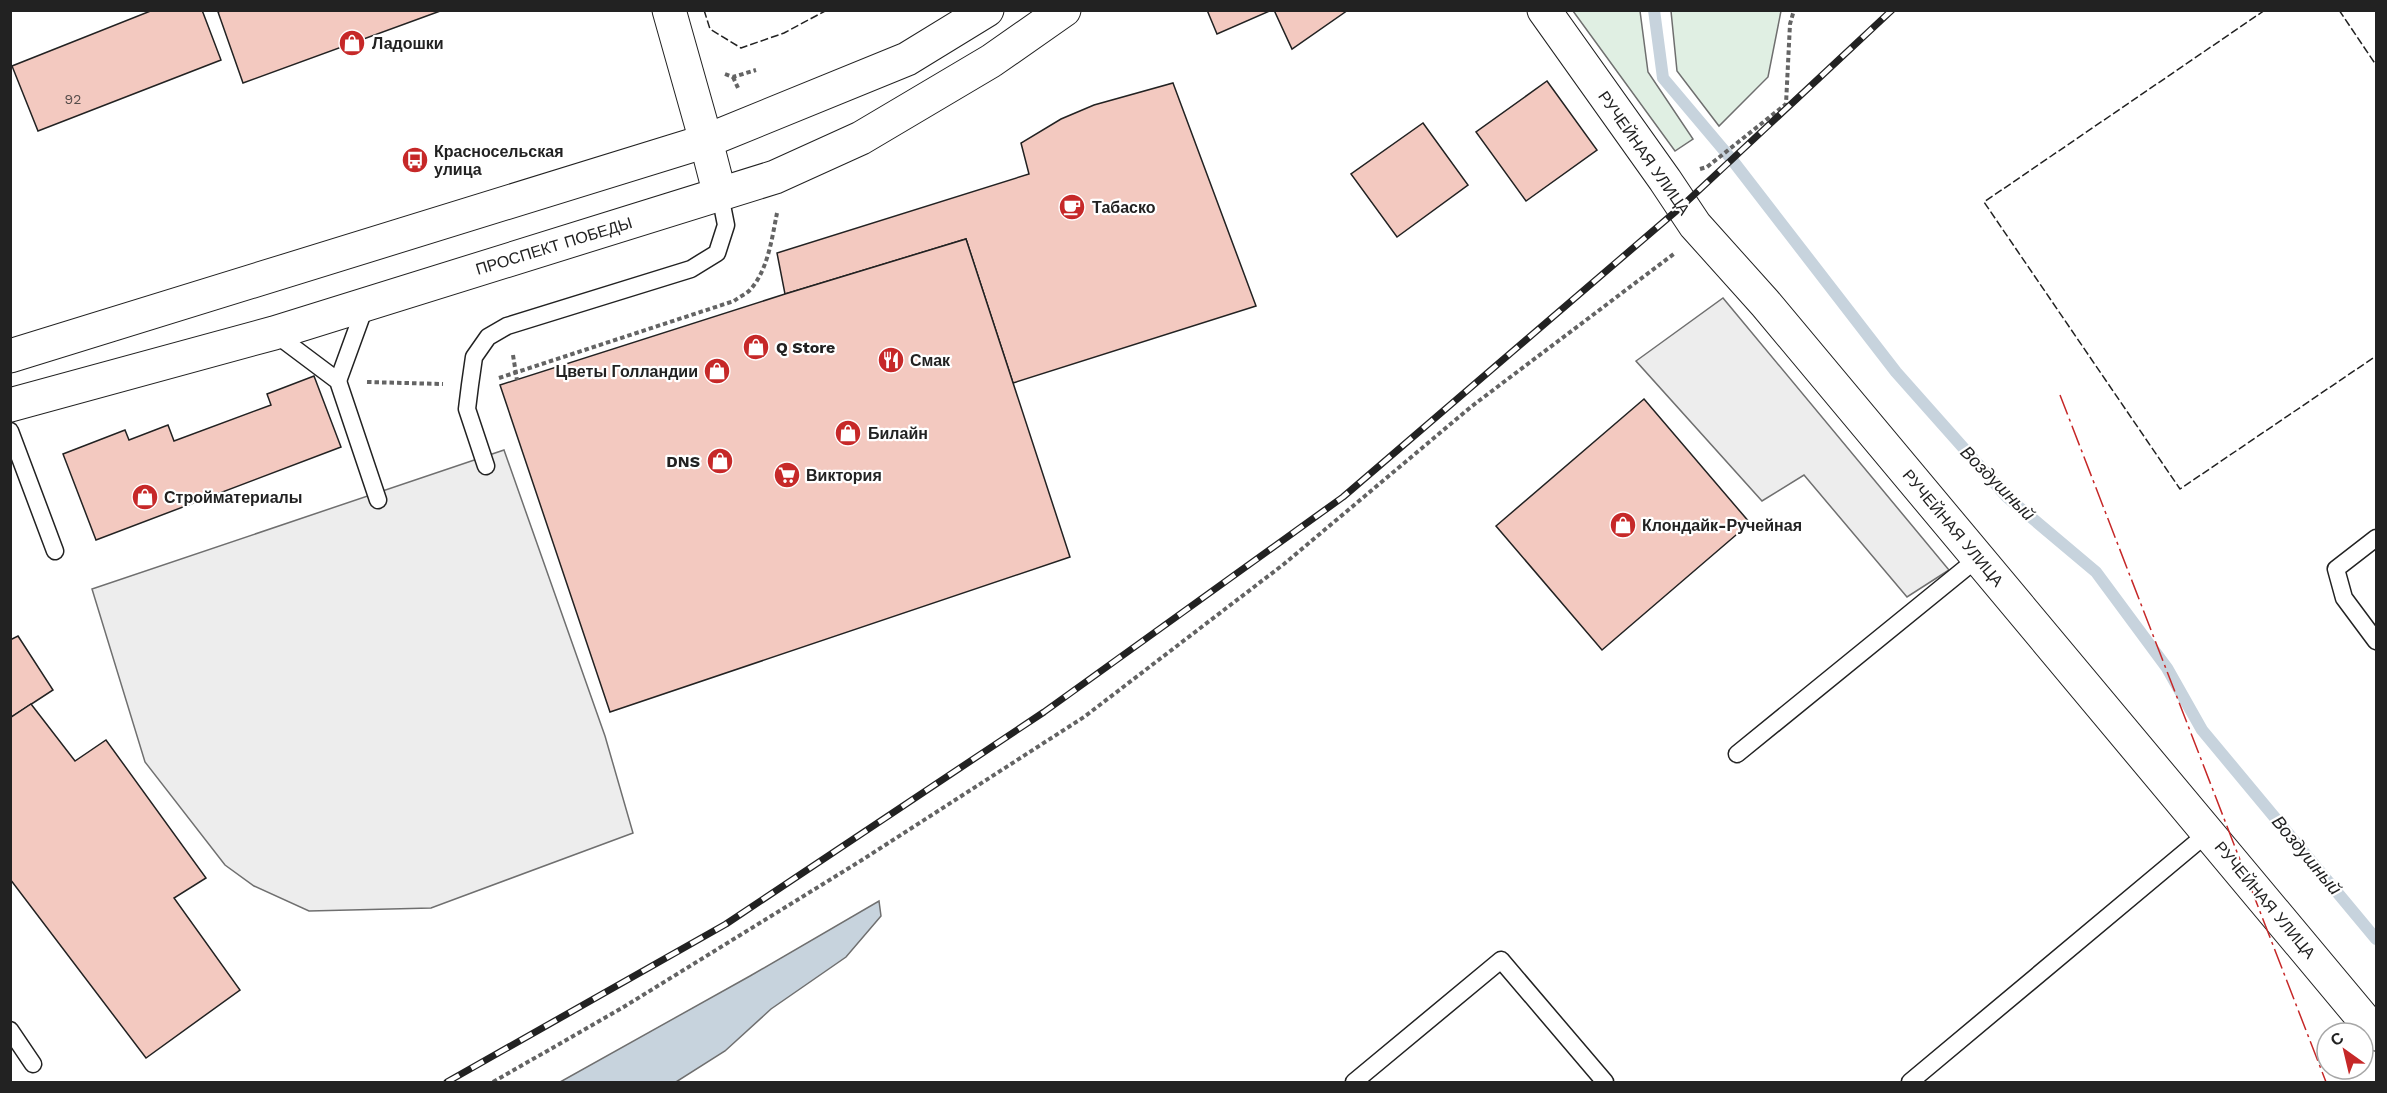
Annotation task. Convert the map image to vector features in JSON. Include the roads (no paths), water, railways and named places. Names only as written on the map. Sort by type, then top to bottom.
[{"type":"main road","points":[[669,10],[720,195]]},
{"type":"main road","points":[[10,356],[706,141],[907,58],[987,10]]},
{"type":"main road","name":"ПРОСПЕКТ ПОБЕДЫ","points":[[10,405],[274,333],[775,177],[861,138],[992,61],[1064,10]]},
{"type":"main road","name":"РУЧЕЙНАЯ УЛИЦА","points":[[1544,10],[1701,233],[1765,303],[2376,1034]]},
{"type":"lane","points":[[486,466],[467,409],[474,357],[488,337],[507,326],[691,269],[717,253],[726,225],[720,195]]},
{"type":"lane","points":[[338,381],[366,304]]},
{"type":"lane","points":[[274,333],[338,381],[378,500]]},
{"type":"lane","points":[[10,431],[55,551]]},
{"type":"lane","points":[[2376,538],[2336,569],[2344,598],[2376,641]]},
{"type":"lane","points":[[1737,754],[1978,558]]},
{"type":"lane","points":[[1910,1083],[2209,832]]},
{"type":"lane","points":[[1354,1083],[1501,960],[1605,1083]]},
{"type":"lane","points":[[10,1030],[33,1064]]},
{"type":"waterway","name":"Воздушный","points":[[1654,10],[1663,78],[1733,161],[1896,372],[2007,497],[2096,572],[2167,668],[2202,730],[2376,939]]},
{"type":"railway","points":[[447,1082],[726,924],[1044,712],[1343,497],[1682,206],[1892,10]]},
{"type":"place","name":"Ладошки","points":[[352,43]]},
{"type":"place","name":"Красносельская улица","points":[[415,160]]},
{"type":"place","name":"Табаско","points":[[1072,207]]},
{"type":"place","name":"Q Store","points":[[756,347]]},
{"type":"place","name":"Смак","points":[[891,360]]},
{"type":"place","name":"Цветы Голландии","points":[[717,371]]},
{"type":"place","name":"Билайн","points":[[848,433]]},
{"type":"place","name":"DNS","points":[[720,461]]},
{"type":"place","name":"Виктория","points":[[787,475]]},
{"type":"place","name":"Стройматериалы","points":[[145,497]]},
{"type":"place","name":"Клондайк-Ручейная","points":[[1623,525]]}]
